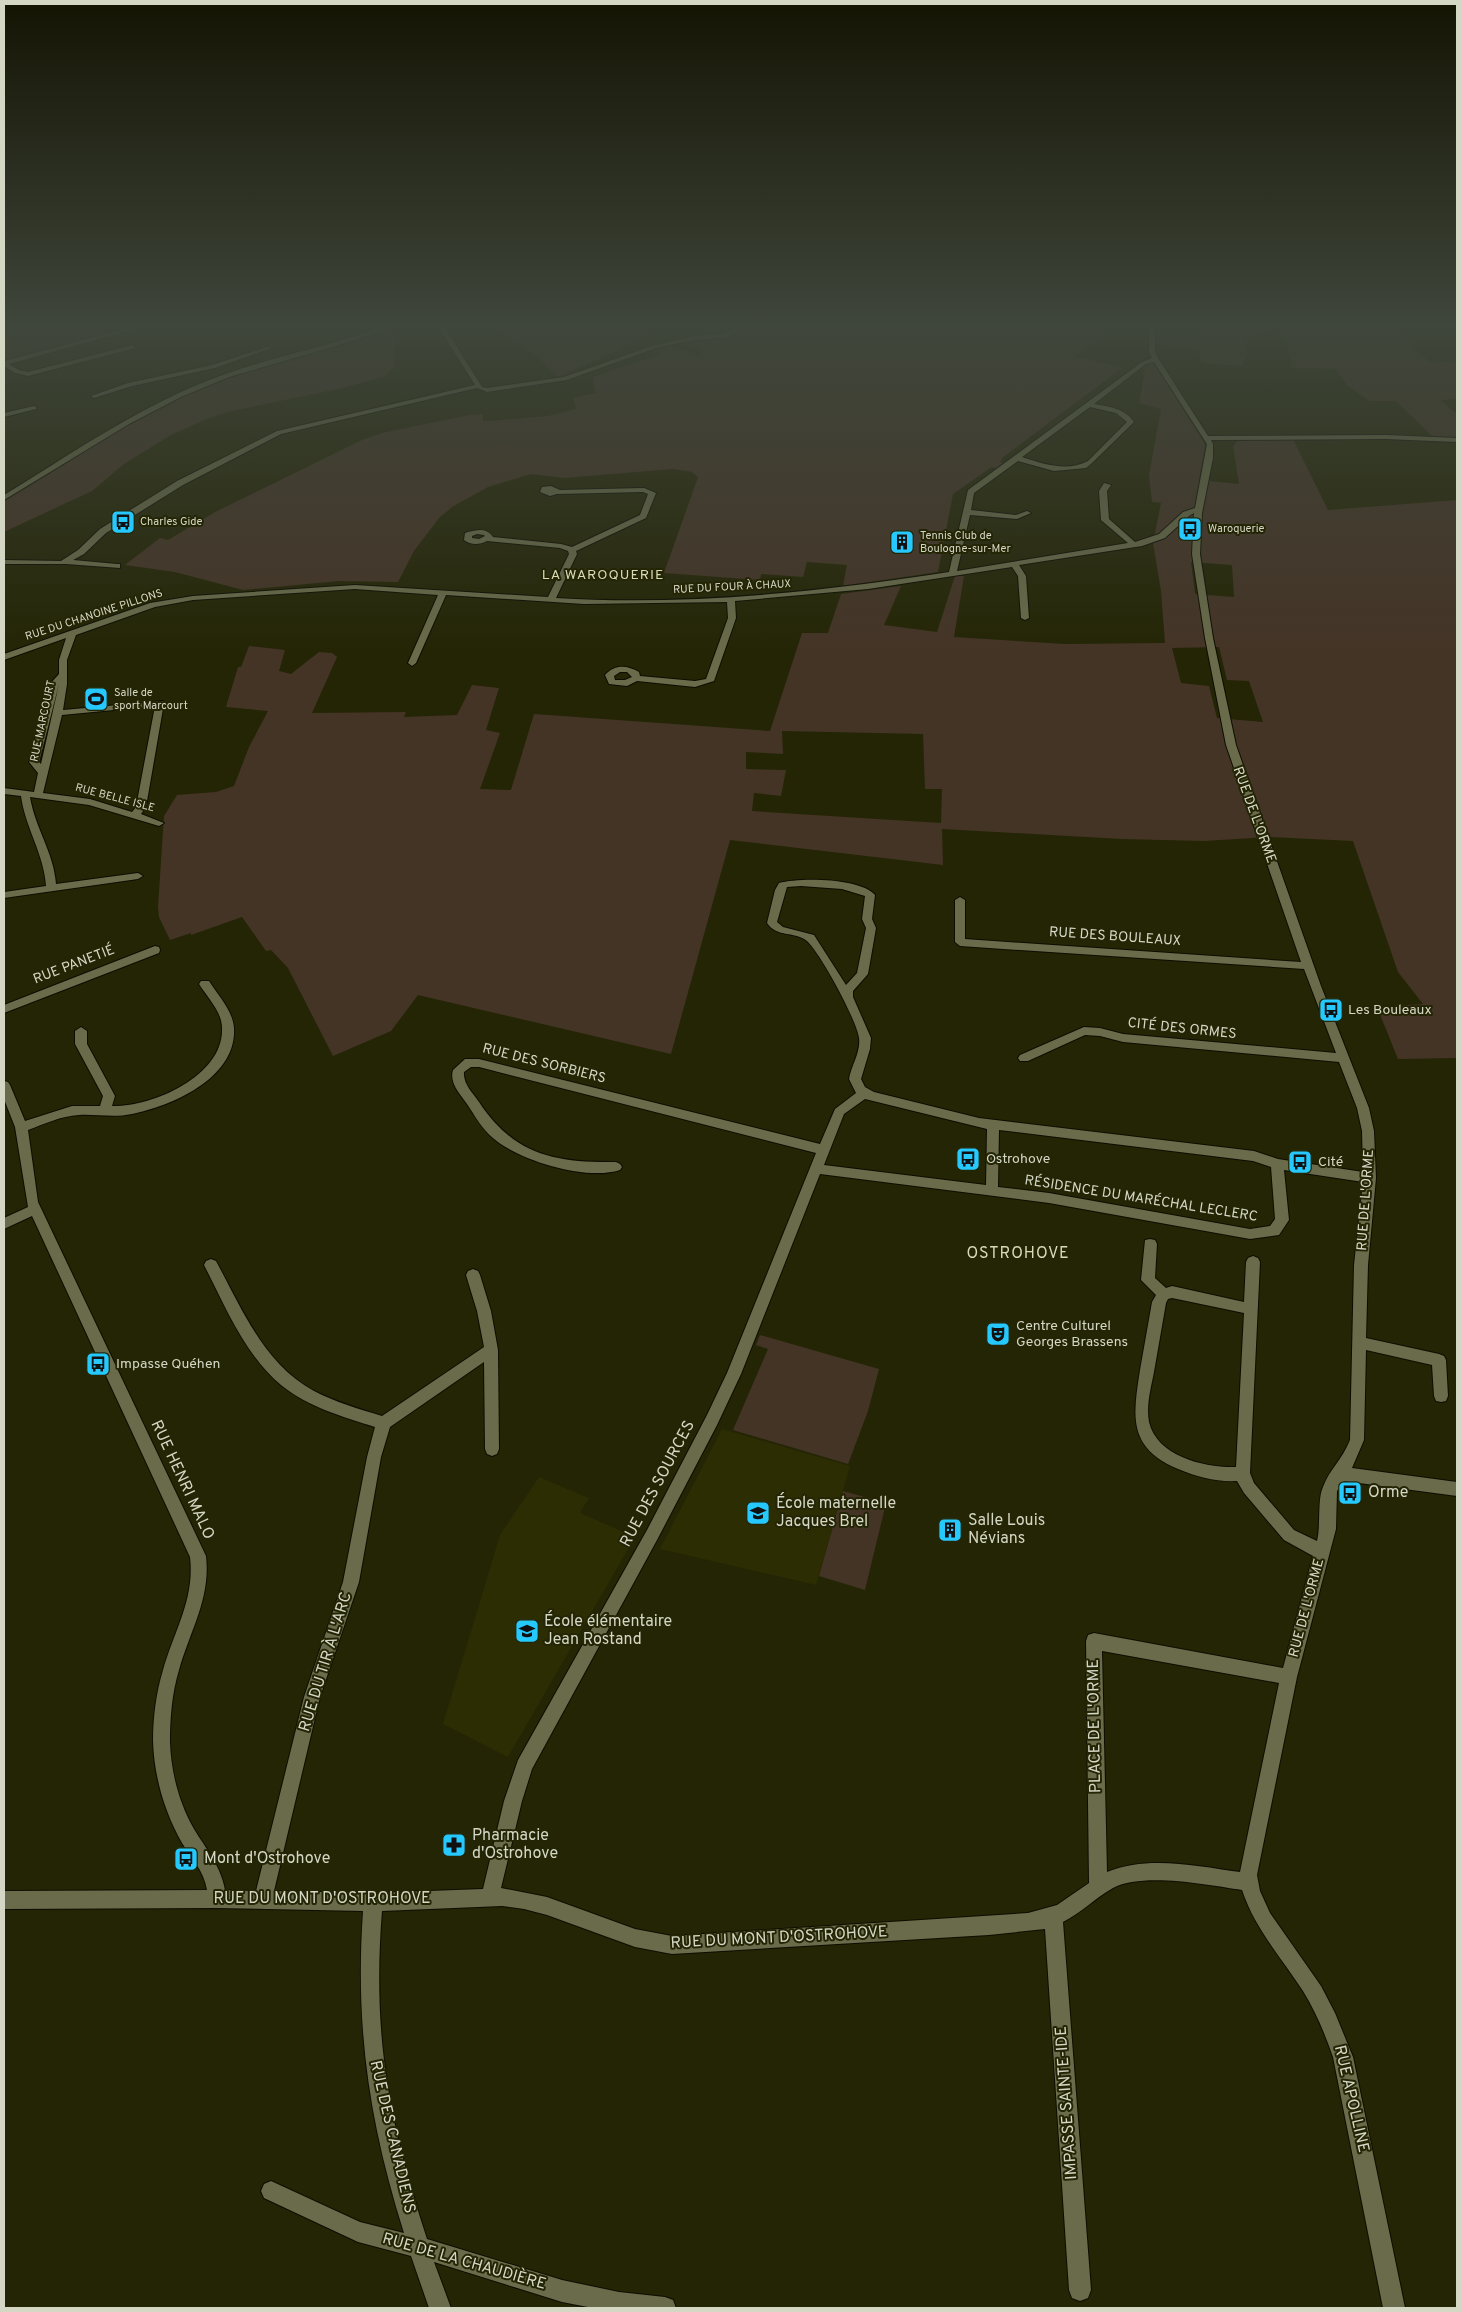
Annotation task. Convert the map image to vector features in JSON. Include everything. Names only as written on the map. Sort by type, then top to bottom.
[{"type":"street","points":[[4,498],[107,436]]},
{"type":"street","points":[[64,562],[82,551],[104,531],[180,483],[270,436]]},
{"type":"street","points":[[952,574],[972,491],[1045,436]]},
{"type":"street","points":[[1016,458],[1057,469],[1077,468],[1088,464],[1117,436]]},
{"type":"street","points":[[1208,438],[1391,437],[1457,440]]},
{"type":"street","name":"RUE DE L'ORME","points":[[1208,438],[1210,449],[1196,536],[1197,564],[1217,680],[1232,750],[1308,966],[1366,1119],[1370,1141],[1370,1178],[1361,1265],[1357,1440],[1350,1459],[1338,1473],[1329,1488],[1329,1526],[1288,1677],[1250,1860],[1249,1882]]},
{"type":"street","points":[[1107,485],[1103,491],[1105,520],[1134,545]]},
{"type":"street","points":[[487,539],[562,546],[572,550],[643,516],[652,493],[644,490],[556,492]]},
{"type":"street","name":"RUE DU FOUR À CHAUX","points":[[252,594],[355,587],[551,600],[645,602],[731,600],[852,589],[1134,545],[1160,538],[1186,514],[1199,508]]},
{"type":"street","points":[[966,512],[1017,517],[1027,513]]},
{"type":"street","points":[[551,600],[572,554],[572,550]]},
{"type":"street","points":[[4,562],[64,562],[117,566]]},
{"type":"street","points":[[1015,565],[1022,576],[1025,618]]},
{"type":"street","points":[[412,663],[443,592]]},
{"type":"street","name":"RUE DU CHANOINE PILLONS","points":[[4,657],[168,602],[252,594]]},
{"type":"street","points":[[636,678],[699,684],[710,681],[732,618],[731,600]]},
{"type":"street","name":"RUE MARCOURT","points":[[38,794],[58,713],[63,660],[72,633]]},
{"type":"street","name":"RUE MARCOURT","points":[[43,773],[34,762],[54,684],[63,674]]},
{"type":"street","points":[[58,713],[160,704],[141,807],[135,815]]},
{"type":"street","name":"RUE BELLE ISLE","points":[[4,792],[38,794],[90,802],[159,823]]},
{"type":"street","points":[[25,793],[27,809],[50,876],[51,888]]},
{"type":"street","points":[[4,895],[138,876]]},
{"type":"street","points":[[846,998],[848,990],[862,974],[871,926],[867,919],[870,895],[859,889],[797,882],[783,885],[771,921],[773,926],[805,935],[812,940],[846,998],[861,1023],[865,1035],[864,1050],[856,1070],[855,1079],[858,1087],[865,1093],[881,1100],[993,1124],[1254,1156],[1277,1164],[1370,1178]]},
{"type":"street","name":"RUE DES BOULEAUX","points":[[960,900],[960,942],[1308,966]]},
{"type":"street","name":"RUE PANETIÉ","points":[[4,1009],[155,950]]},
{"type":"street","points":[[21,1127],[66,1112],[131,1110],[165,1100],[197,1081],[216,1062],[226,1045],[228,1025],[223,1011],[205,984]]},
{"type":"street","name":"CITÉ DES ORMES","points":[[1024,1058],[1074,1034],[1090,1030],[1123,1038],[1343,1058]]},
{"type":"street","points":[[81,1031],[81,1044],[109,1096],[105,1110]]},
{"type":"street","name":"RUE DES SORBIERS","points":[[616,1167],[593,1167],[556,1161],[531,1154],[507,1142],[490,1128],[458,1081],[459,1070],[465,1063],[479,1063],[824,1150]]},
{"type":"street","name":"RUE HENRI MALO","points":[[4,1087],[21,1127],[29,1192],[35,1209],[198,1556],[198,1590],[171,1671],[163,1723],[162,1747],[170,1798],[185,1831],[215,1879],[216,1899]]},
{"type":"street","name":"RUE DES SOURCES","points":[[490,1897],[513,1801],[524,1766],[652,1535],[712,1420],[734,1374],[839,1112],[846,1105],[865,1093]]},
{"type":"street","points":[[992,1192],[993,1124]]},
{"type":"street","name":"RÉSIDENCE DU MARÉCHAL LECLERC","points":[[816,1169],[1049,1198],[1250,1234],[1274,1231],[1282,1220],[1277,1164]]},
{"type":"street","points":[[4,1224],[35,1209]]},
{"type":"street","points":[[1150,1244],[1148,1280],[1164,1294]]},
{"type":"street","points":[[1253,1262],[1243,1473],[1245,1481],[1250,1488],[1287,1533],[1322,1552]]},
{"type":"street","points":[[211,1265],[258,1347],[286,1380],[303,1392],[334,1406],[384,1422],[491,1350]]},
{"type":"street","points":[[473,1275],[484,1311],[491,1350],[492,1449]]},
{"type":"street","points":[[1243,1473],[1219,1474],[1191,1468],[1168,1456],[1158,1448],[1146,1432],[1142,1418],[1142,1400],[1159,1302],[1164,1294],[1172,1292],[1251,1309]]},
{"type":"street","points":[[1360,1343],[1439,1360],[1441,1396]]},
{"type":"street","name":"RUE DU TIR À L'ARC","points":[[263,1900],[312,1697],[351,1582],[374,1457],[384,1422]]},
{"type":"street","points":[[1338,1473],[1457,1489]]},
{"type":"street","name":"PLACE DE L'ORME","points":[[1098,1888],[1094,1641],[1288,1677]]},
{"type":"street","name":"RUE DU MONT D'OSTROHOVE","points":[[4,1900],[216,1899],[373,1902],[490,1897],[524,1900],[635,1938],[672,1945],[989,1926],[1034,1921],[1053,1917],[1070,1908],[1114,1878],[1124,1875],[1166,1873],[1249,1882]]},
{"type":"street","name":"RUE APOLLINE","points":[[1249,1882],[1253,1899],[1261,1915],[1310,1986],[1336,2036],[1353,2100],[1394,2308]]},
{"type":"street","name":"RUE DES CANADIENS","points":[[373,1902],[369,1959],[374,2061],[395,2163],[419,2247],[440,2308]]},
{"type":"street","name":"IMPASSE SAINTE-IDE","points":[[1053,1917],[1080,2290]]},
{"type":"street","name":"RUE DE LA CHAUDIÈRE","points":[[271,2191],[346,2227],[581,2296],[666,2308]]},
{"type":"shaded area","points":[[111,436],[170,436],[124,464],[92,491],[4,532],[4,501]]},
{"type":"shaded area","points":[[374,436],[1031,436],[1002,458],[1000,462],[1003,463],[996,468],[992,467],[953,494],[938,572],[843,586],[847,565],[807,562],[803,577],[761,574],[760,580],[664,573],[698,477],[692,472],[673,469],[564,478],[531,474],[488,487],[452,507],[439,518],[414,551],[398,582],[339,581],[243,590],[175,572],[125,565],[160,538],[168,540],[215,512]]},
{"type":"shaded area","points":[[1156,436],[1200,436],[1205,446],[1199,480],[1239,484],[1233,446],[1240,438],[1293,439],[1328,510],[1457,500],[1457,1058],[1398,1059],[1377,1007],[1423,1004],[1398,972],[1353,841],[1269,837],[1204,841],[1122,839],[942,829],[943,865],[730,840],[671,1054],[418,995],[391,1031],[333,1056],[288,968],[271,950],[266,951],[242,917],[191,935],[191,933],[170,940],[159,917],[164,816],[177,795],[216,792],[234,786],[249,747],[268,711],[226,707],[238,667],[241,667],[249,646],[285,650],[279,671],[291,674],[319,652],[332,653],[337,657],[312,713],[406,712],[404,717],[457,715],[472,685],[499,688],[486,730],[500,733],[480,789],[511,790],[534,714],[770,731],[802,633],[828,633],[841,594],[901,586],[884,625],[937,632],[955,576],[964,576],[954,637],[1065,644],[1165,643],[1161,591],[1153,543],[1161,503],[1152,502],[1149,475]],"holes":[[[1191,562],[1232,565],[1234,597],[1195,594]],[[1219,647],[1227,680],[1249,681],[1263,722],[1217,718],[1209,686],[1181,683],[1172,648]],[[782,731],[923,734],[925,789],[942,789],[941,823],[752,811],[754,793],[781,796],[786,770],[746,769],[746,752],[783,754]]]},
{"type":"shaded area","points":[[1432,436],[1457,436],[1457,441],[1438,442]]},
{"type":"shaded area","points":[[760,1335],[879,1369],[868,1411],[848,1464],[733,1430],[768,1349],[756,1345]]},
{"type":"shaded area","name":"École maternelle Jacques Brel","points":[[722,1429],[850,1466],[816,1585],[660,1549]]},
{"type":"shaded area","name":"École élémentaire Jean Rostand","points":[[539,1477],[589,1498],[580,1513],[635,1537],[508,1757],[443,1724],[500,1535]]},
{"type":"shaded area","points":[[843,1491],[886,1503],[865,1590],[819,1576]]},
{"type":"place","name":"Charles Gide","points":[[123,522]]},
{"type":"place","name":"Waroquerie","points":[[1190,529]]},
{"type":"place","name":"Tennis Club de Boulogne-sur-Mer","points":[[902,542]]},
{"type":"place","name":"Salle de sport Marcourt","points":[[96,699]]},
{"type":"place","name":"Les Bouleaux","points":[[1331,1010]]},
{"type":"place","name":"Ostrohove","points":[[968,1159]]},
{"type":"place","name":"Cité","points":[[1300,1162]]},
{"type":"place","name":"Centre Culturel Georges Brassens","points":[[998,1334]]},
{"type":"place","name":"Impasse Quéhen","points":[[98,1364]]},
{"type":"place","name":"Orme","points":[[1350,1493]]},
{"type":"place","name":"École maternelle Jacques Brel","points":[[758,1513]]},
{"type":"place","name":"Salle Louis Névians","points":[[950,1530]]},
{"type":"place","name":"École élémentaire Jean Rostand","points":[[527,1631]]},
{"type":"place","name":"Pharmacie d'Ostrohove","points":[[454,1845]]},
{"type":"place","name":"Mont d'Ostrohove","points":[[186,1859]]},
{"type":"district","name":"LA WAROQUERIE","points":[[603,575]]},
{"type":"district","name":"OSTROHOVE","points":[[1018,1254]]}]
